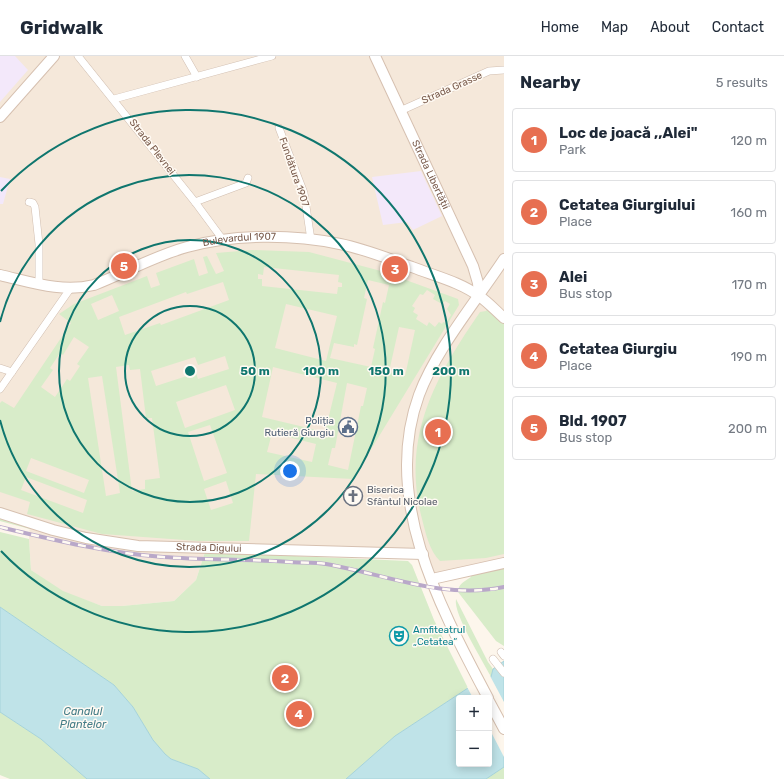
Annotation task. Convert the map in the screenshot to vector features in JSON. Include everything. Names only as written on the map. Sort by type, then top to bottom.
[{"type":"main road","points":[[0,117],[54,56]]},
{"type":"main road","name":"Strada Libertății","points":[[375,56],[473,266],[478,283],[479,296]]},
{"type":"main road","name":"Bulevardul 1907","points":[[0,275],[70,289],[94,285],[169,253],[223,240],[257,237],[311,240],[340,244],[368,252],[448,281],[479,296],[504,318]]},
{"type":"main road","points":[[486,695],[450,624],[422,554],[407,488],[407,456],[410,427],[419,394],[425,380],[504,258]]},
{"type":"main road","name":"Strada Digului","points":[[0,513],[53,530],[86,538],[138,546],[422,554]]},
{"type":"main road","points":[[432,579],[504,563]]},
{"type":"main road","points":[[492,706],[504,729]]},
{"type":"street","name":"Strada Plevnei","points":[[78,56],[195,202],[223,240]]},
{"type":"street","points":[[185,56],[197,77]]},
{"type":"street","points":[[114,100],[272,56]]},
{"type":"street","name":"Strada Grasse","points":[[400,111],[489,71],[504,70]]},
{"type":"street","name":"Fundătura 1907","points":[[279,128],[305,198],[311,240]]},
{"type":"street","points":[[195,202],[246,184],[248,178]]},
{"type":"street","points":[[29,202],[33,203],[35,207],[39,244],[39,284]]},
{"type":"street","points":[[0,389],[70,289]]},
{"type":"street","points":[[0,368],[12,372]]},
{"type":"street","points":[[493,659],[504,673]]},
{"type":"shaded area","points":[[0,56],[504,56],[504,563],[432,579],[422,554],[205,552],[196,580],[174,601],[122,606],[102,606],[63,592],[31,570],[29,539],[30,523],[0,513]]},
{"type":"shaded area","points":[[0,56],[15,56],[28,70],[0,102]]},
{"type":"shaded area","points":[[421,171],[442,216],[413,230],[407,222],[383,225],[372,177]]},
{"type":"shaded area","points":[[0,177],[10,179],[3,204],[0,204]]},
{"type":"green space","points":[[252,250],[309,252],[381,271],[458,299],[459,305],[353,479],[256,474],[249,541],[198,541],[102,534],[27,514],[30,502],[0,492],[0,403],[2,401],[14,408],[71,323],[59,314],[74,304],[147,276],[151,288],[160,285],[156,273],[194,259],[199,276],[208,273],[203,257],[207,256],[216,274],[224,271],[216,253]],"holes":[[[264,267],[339,275],[338,282],[342,283],[342,287],[338,287],[337,294],[262,286],[262,279],[258,279],[258,274],[263,275]],[[368,280],[389,285],[385,303],[383,302],[373,348],[375,349],[371,367],[330,358],[334,343],[354,347],[354,344],[357,345],[367,299],[364,298]],[[223,282],[229,300],[161,325],[160,323],[125,335],[119,317],[186,292],[187,294]],[[427,290],[435,295],[433,299],[442,304],[445,301],[450,304],[447,309],[451,315],[446,323],[443,322],[442,324],[439,322],[435,327],[429,322],[427,326],[416,319],[418,315],[413,312],[415,308],[412,306],[420,294],[423,295]],[[112,295],[119,311],[98,320],[91,304]],[[286,304],[337,316],[326,361],[275,348]],[[399,327],[415,330],[405,376],[389,372]],[[74,337],[89,347],[77,364],[80,366],[70,381],[67,379],[55,397],[41,387],[53,370],[50,368],[60,353],[63,355]],[[225,356],[229,369],[198,379],[196,373],[156,386],[151,371],[195,357],[198,365]],[[129,365],[130,370],[140,369],[146,418],[152,418],[160,478],[145,480],[145,489],[132,491],[116,367]],[[273,367],[337,383],[325,432],[262,417]],[[102,376],[120,493],[106,496],[88,378]],[[347,383],[367,388],[363,406],[361,406],[348,470],[328,465],[332,448],[335,448]],[[226,385],[235,410],[185,428],[176,402]],[[210,425],[227,473],[204,481],[188,432]],[[272,433],[316,444],[312,462],[267,452]],[[31,458],[89,480],[84,493],[26,471]],[[26,477],[87,500],[83,513],[21,490]],[[226,481],[233,503],[211,510],[204,489]]]},
{"type":"green space","points":[[490,305],[504,318],[504,554],[486,558],[440,561],[433,552],[427,536],[422,519],[417,490],[416,462],[419,436],[435,387],[448,363],[480,312],[486,311]]},
{"type":"green space","points":[[0,517],[30,526],[30,529],[0,521]]},
{"type":"green space","points":[[0,532],[29,539],[31,570],[63,591],[102,606],[122,606],[174,601],[196,580],[205,552],[408,561],[412,565],[434,620],[468,688],[395,736],[346,779],[210,779],[198,769],[171,759],[165,754],[153,740],[133,707],[114,685],[0,607]]},
{"type":"green space","points":[[504,567],[504,646],[496,641],[458,592],[458,589],[464,581],[471,577],[471,575]]},
{"type":"green space","points":[[456,599],[493,669],[491,677],[469,638],[456,606]]},
{"type":"green space","points":[[0,712],[41,739],[87,779],[10,779],[0,775]]},
{"type":"green space","points":[[504,767],[504,779],[486,779]]},
{"type":"water","name":"Canalul Plantelor","points":[[0,607],[114,685],[133,707],[153,740],[165,754],[171,759],[198,769],[210,779],[87,779],[41,739],[0,712]]},
{"type":"water","points":[[504,661],[504,767],[486,779],[346,779],[395,736],[456,696],[456,767],[492,767],[492,695],[457,695],[491,677],[493,669]]},
{"type":"pier","points":[[489,674],[504,702],[504,757],[492,734],[492,695],[471,695],[467,687]]},
{"type":"railway","points":[[0,527],[40,537],[142,555],[179,558],[321,563],[437,588],[482,590],[504,587]]},
{"type":"place","name":"Bld. 1907","points":[[124,266]]},
{"type":"place","name":"Alei","points":[[395,269]]},
{"type":"place","name":"Poliția Rutieră Giurgiu","points":[[348,427]]},
{"type":"place","name":"Loc de joacă ,,Alei\"","points":[[438,432]]},
{"type":"place","name":"Biserica Sfântul Nicolae","points":[[353,496]]},
{"type":"place","name":"Amfiteatrul „Cetatea“","points":[[399,636]]},
{"type":"place","name":"Cetatea Giurgiului","points":[[285,678]]},
{"type":"place","name":"Cetatea Giurgiu","points":[[299,714]]}]
